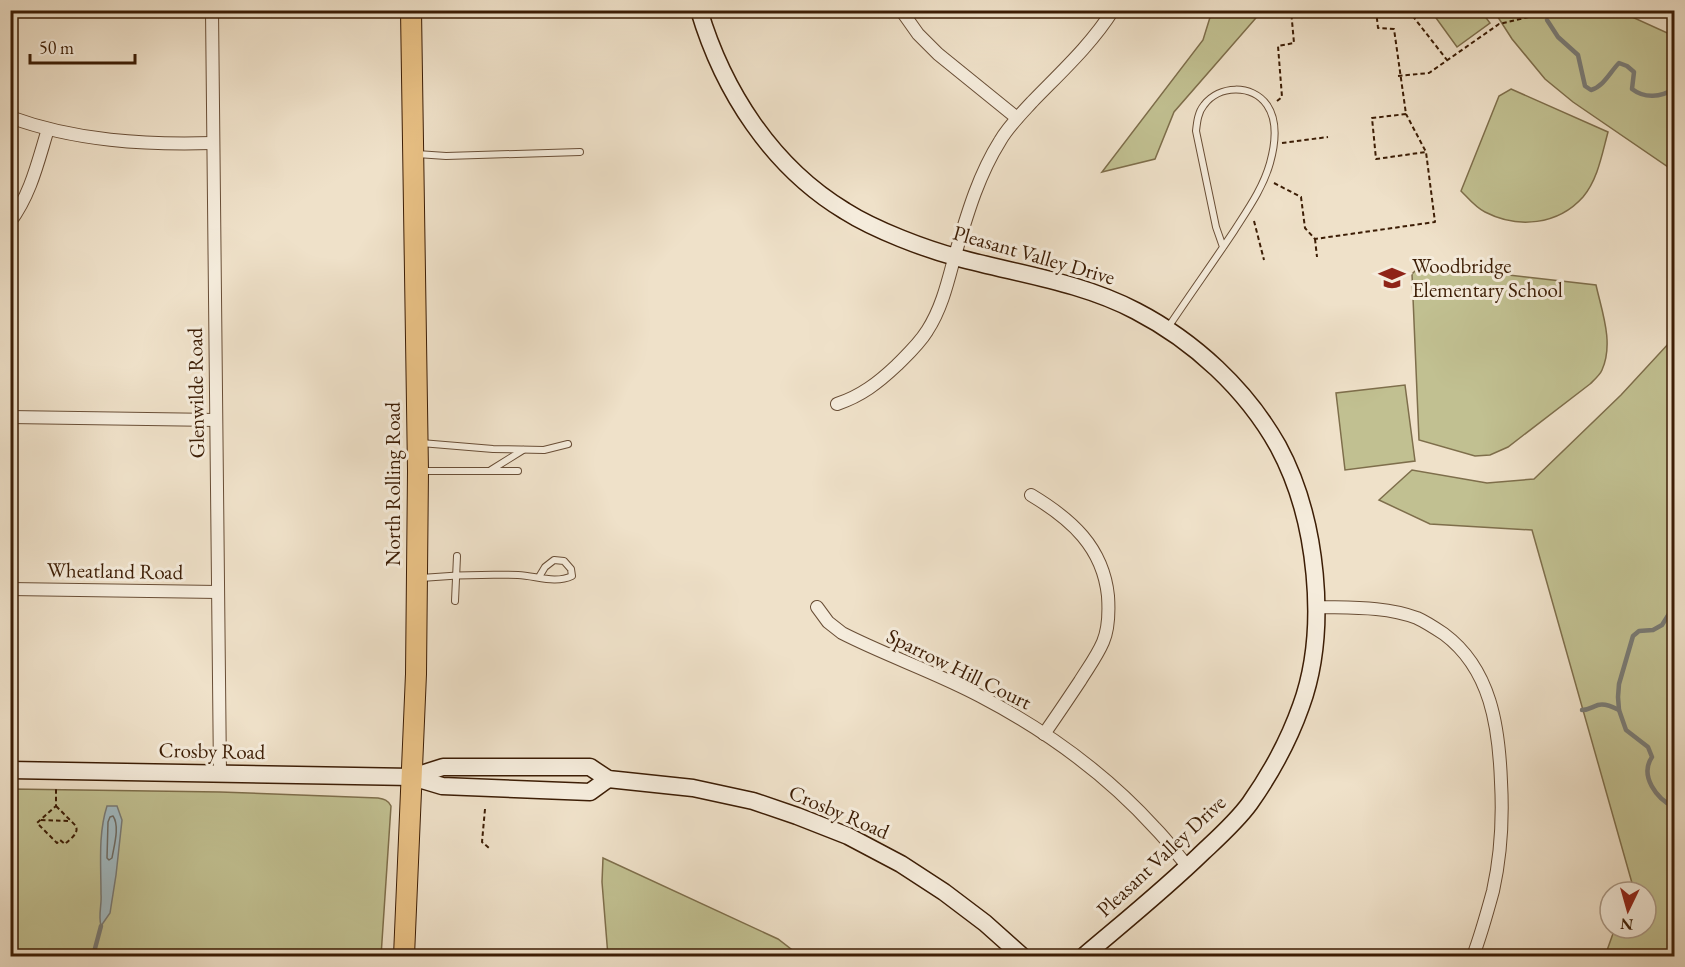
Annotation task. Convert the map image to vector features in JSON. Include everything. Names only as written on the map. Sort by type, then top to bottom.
[{"type":"main road","name":"North Rolling Road","points":[[404,957],[412,777],[418,471],[411,10]]},
{"type":"street","name":"Glenwilde Road","points":[[212,10],[220,774]]},
{"type":"street","name":"Pleasant Valley Drive","points":[[699,10],[707,37],[737,101],[758,132],[814,189],[844,211],[876,227],[955,257],[1070,286],[1105,298],[1135,310],[1167,329],[1202,355],[1231,382],[1256,413],[1278,446],[1292,477],[1311,543],[1317,607],[1310,672],[1302,703],[1288,739],[1248,805],[1227,830],[1084,957]]},
{"type":"street","points":[[901,10],[918,34],[938,54],[1017,118]]},
{"type":"street","points":[[837,404],[854,398],[882,380],[927,332],[945,294],[978,182],[1001,138],[1101,29],[1113,10]]},
{"type":"street","points":[[10,117],[48,129],[88,137],[176,144],[213,142]]},
{"type":"street","points":[[10,222],[20,209],[29,189],[48,129]]},
{"type":"street","points":[[10,417],[216,420]]},
{"type":"street","points":[[1031,495],[1054,508],[1085,538],[1101,566],[1109,606],[1104,640],[1094,660],[1044,734]]},
{"type":"street","name":"Wheatland Road","points":[[10,589],[218,592]]},
{"type":"street","name":"Sparrow Hill Court","points":[[817,607],[828,622],[842,633],[979,695],[1044,734],[1105,779],[1156,829],[1188,867]]},
{"type":"street","points":[[1317,607],[1369,608],[1417,618],[1456,643],[1470,659],[1481,678],[1491,702],[1498,734],[1502,805],[1500,846],[1493,889],[1483,930],[1473,957]]},
{"type":"street","name":"Crosby Road","points":[[412,777],[443,767],[590,767],[608,779],[693,788],[753,801],[848,836],[900,864],[944,892],[985,923],[1022,957]]},
{"type":"street","name":"Crosby Road","points":[[10,770],[412,777],[442,786],[590,792],[608,779]]},
{"type":"lane","points":[[1167,329],[1223,247],[1256,197],[1265,179],[1274,144],[1272,116],[1258,97],[1246,91],[1228,90],[1212,97],[1202,106],[1196,131],[1216,228],[1223,247]]},
{"type":"lane","points":[[413,154],[446,156],[579,152]]},
{"type":"lane","points":[[418,442],[443,446],[524,450],[544,450],[568,444]]},
{"type":"lane","points":[[489,471],[524,450]]},
{"type":"lane","points":[[418,471],[518,471]]},
{"type":"lane","points":[[455,601],[456,556]]},
{"type":"lane","points":[[417,578],[456,574],[563,580],[572,576],[571,569],[564,561],[554,560],[545,567],[539,577]]},
{"type":"path","points":[[1267,107],[1282,97],[1278,46],[1294,43],[1291,10]]},
{"type":"path","points":[[1315,238],[1435,222],[1426,152],[1406,114],[1394,29],[1378,28],[1376,10]]},
{"type":"path","points":[[1408,10],[1447,60]]},
{"type":"path","points":[[1399,76],[1429,73],[1499,24],[1558,10]]},
{"type":"path","points":[[1406,114],[1372,118],[1376,159],[1426,152]]},
{"type":"path","points":[[1274,144],[1328,137]]},
{"type":"path","points":[[1265,179],[1301,198],[1305,228],[1315,238],[1317,257]]},
{"type":"path","points":[[1254,221],[1264,260]]},
{"type":"path","points":[[56,788],[56,806],[76,826],[77,832],[65,844],[60,840],[57,843],[37,824],[56,806]]},
{"type":"path","points":[[485,809],[483,842],[489,848]]},
{"type":"path","points":[[41,820],[71,821]]},
{"type":"shaded area","points":[[1212,11],[1262,11],[1174,112],[1155,159],[1102,172],[1203,40]]},
{"type":"shaded area","points":[[1431,11],[1481,11],[1490,23],[1457,47]]},
{"type":"shaded area","points":[[1494,11],[1619,11],[1674,36],[1674,171],[1573,102],[1545,79],[1512,39]]},
{"type":"shaded area","points":[[1511,89],[1608,132],[1599,166],[1588,190],[1573,206],[1550,219],[1524,222],[1498,217],[1478,208],[1461,191],[1499,96]]},
{"type":"shaded area","points":[[1421,265],[1596,285],[1607,338],[1607,349],[1601,372],[1590,384],[1508,447],[1490,455],[1475,456],[1419,440],[1412,274]]},
{"type":"shaded area","points":[[1674,308],[1674,956],[1605,956],[1611,940],[1658,940],[1658,880],[1631,880],[1532,530],[1430,524],[1379,500],[1412,470],[1487,483],[1534,479],[1621,395],[1670,342]]},
{"type":"shaded area","points":[[1405,385],[1415,461],[1345,470],[1336,393]]},
{"type":"shaded area","points":[[11,789],[220,792],[386,800],[391,806],[381,956],[11,956]]},
{"type":"shaded area","points":[[603,858],[778,939],[800,956],[608,956],[602,882]]},
{"type":"water","points":[[107,806],[117,806],[122,820],[110,913],[101,926],[101,839]]},
{"type":"waterway","points":[[1547,20],[1558,37],[1578,55],[1585,86],[1591,90],[1603,82],[1619,63],[1634,72],[1632,89],[1637,92],[1653,96],[1674,89]]},
{"type":"waterway","points":[[1674,606],[1662,625],[1653,630],[1639,631],[1633,636],[1619,684],[1618,697],[1619,710],[1626,730],[1648,747],[1652,757],[1648,772],[1652,786],[1656,793],[1674,807]]},
{"type":"waterway","points":[[1582,710],[1598,705],[1619,710]]},
{"type":"waterway","points":[[93,956],[101,926]]},
{"type":"place","name":"Woodbridge Elementary School","points":[[1392,278]]}]
